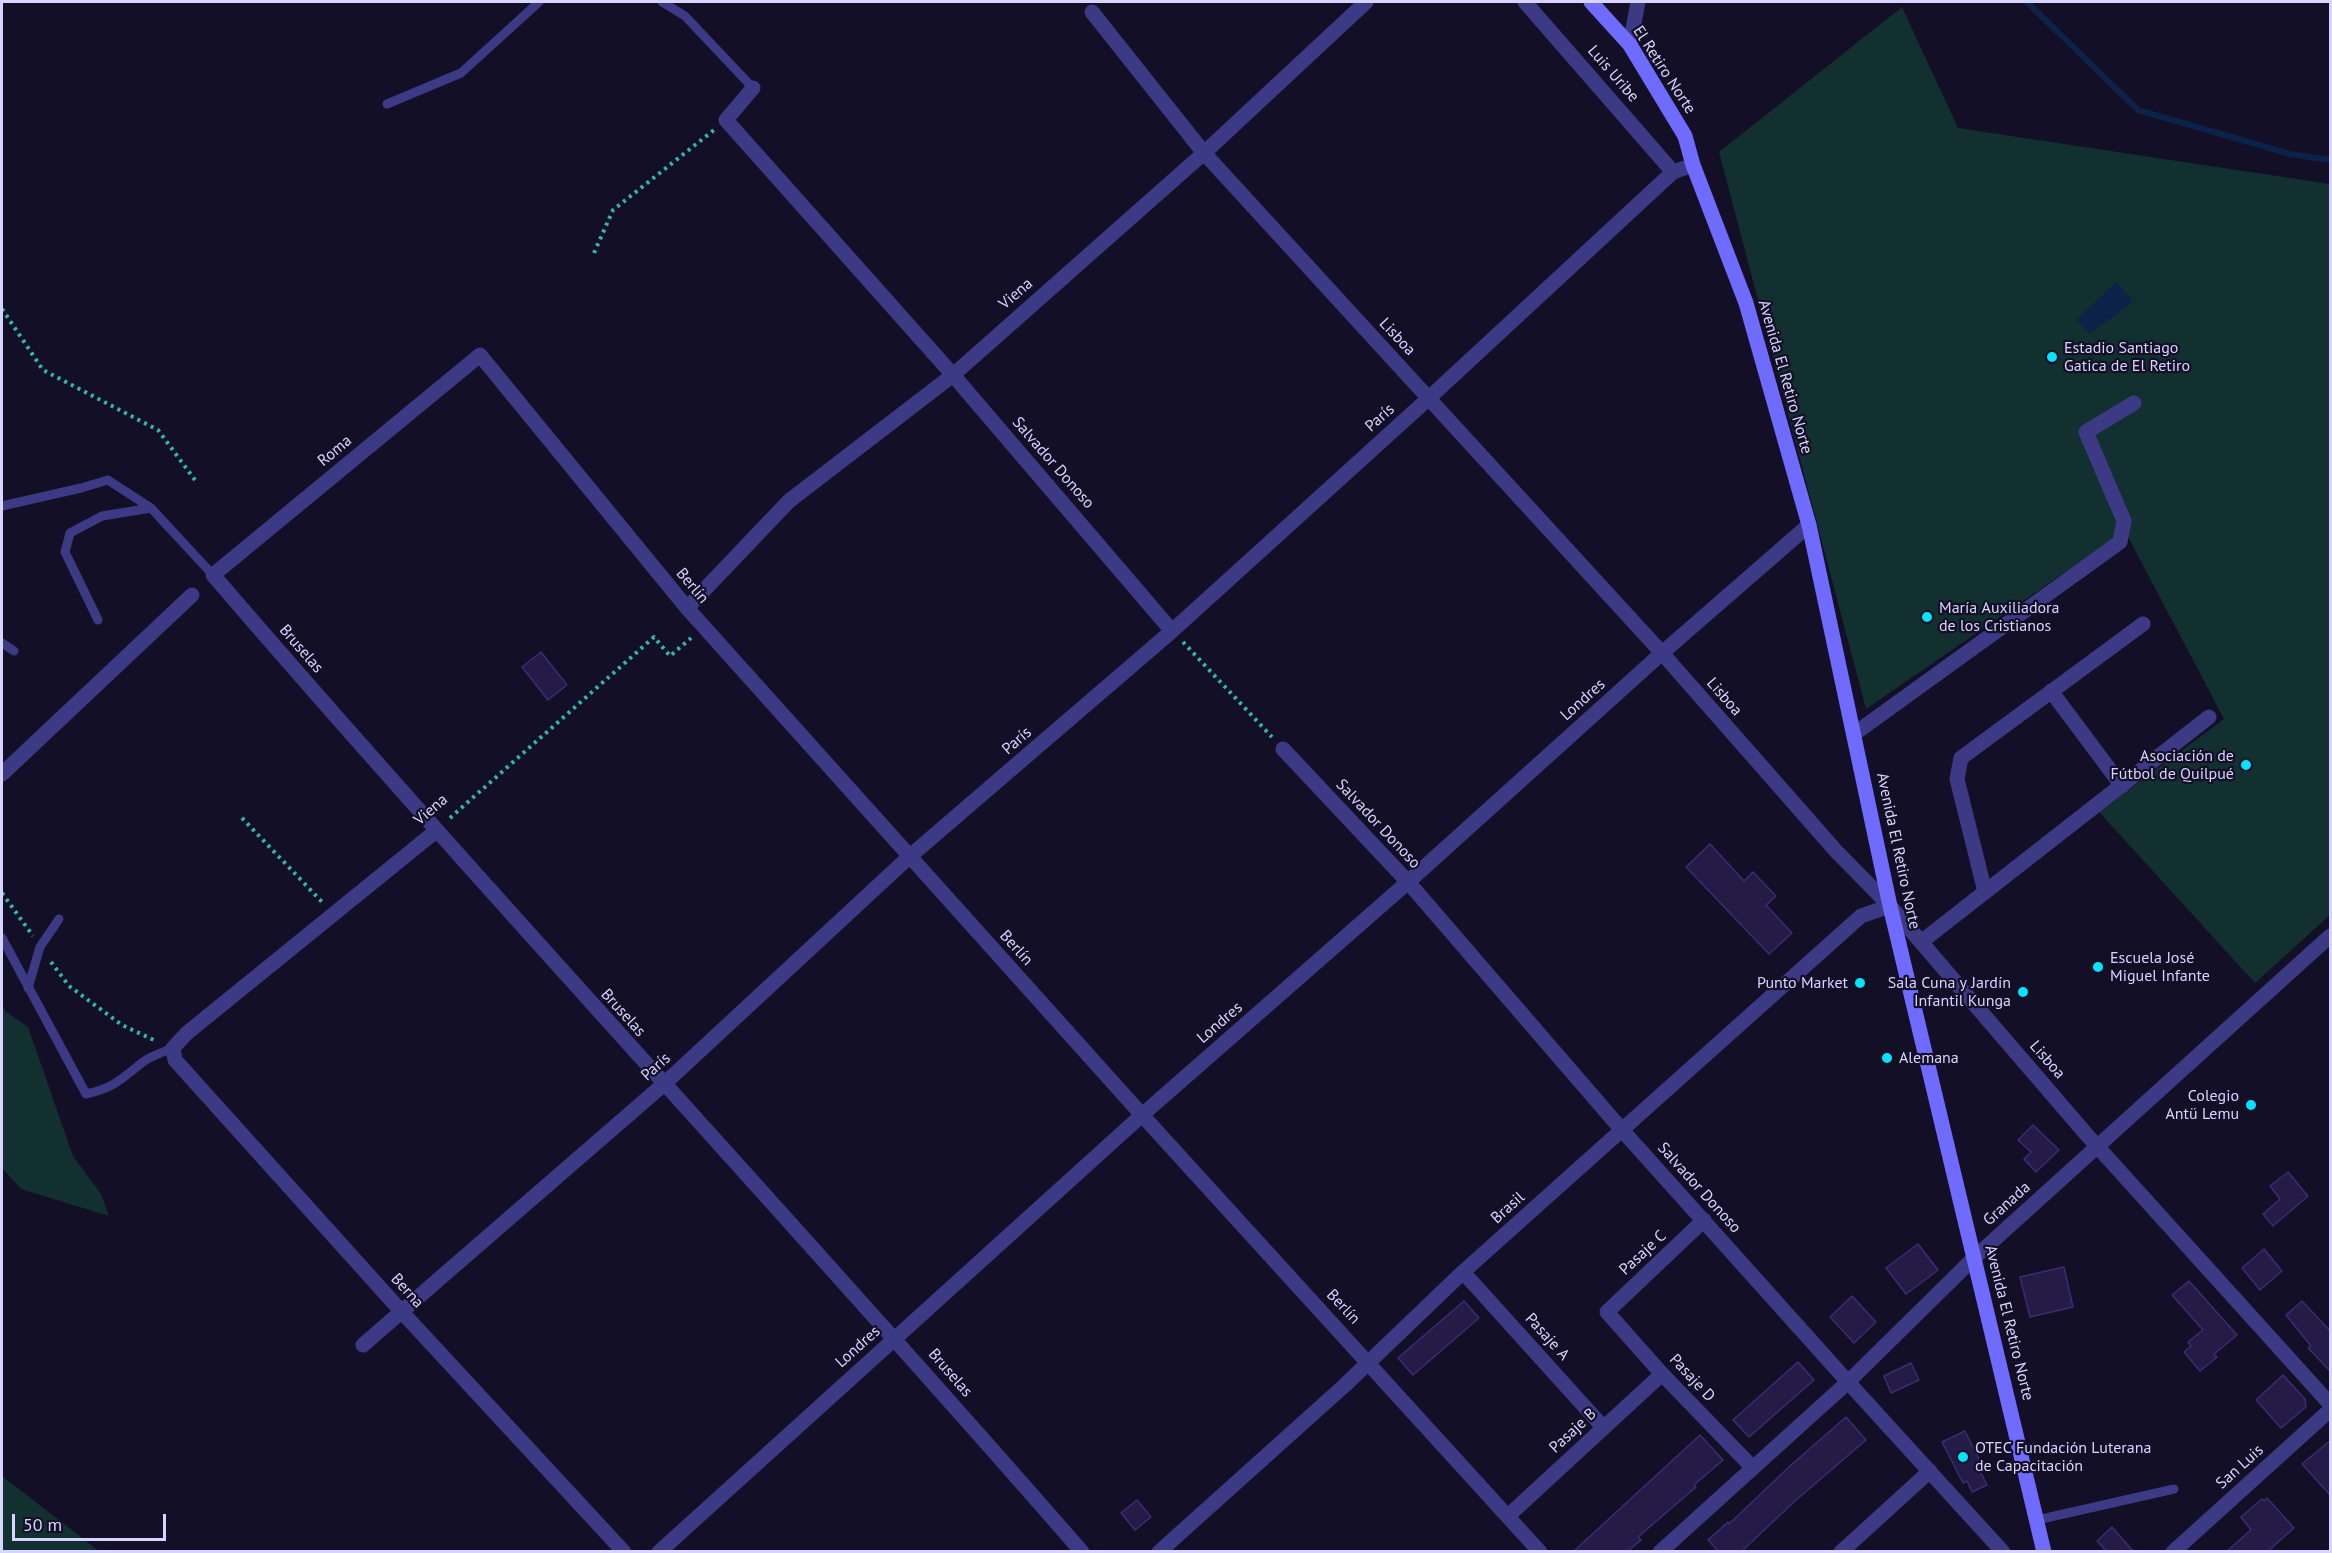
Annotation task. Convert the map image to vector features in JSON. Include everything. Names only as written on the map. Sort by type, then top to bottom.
[{"type":"street","name":"Viena","points":[[687,608],[789,501],[952,375],[1204,153],[1366,2]]},
{"type":"street","name":"Luis Uribe","points":[[1525,2],[1614,102],[1672,172]]},
{"type":"street","name":"El Retiro Norte","points":[[1591,2],[1630,45],[1685,136],[1693,165]]},
{"type":"street","points":[[1630,45],[1638,2]]},
{"type":"street","name":"Lisboa","points":[[1092,12],[1204,153],[1662,653],[1836,851],[1890,906],[2097,1146],[2331,1404]]},
{"type":"street","points":[[726,120],[753,88]]},
{"type":"street","name":"Salvador Donoso","points":[[726,120],[952,375],[1172,631]]},
{"type":"street","name":"París","points":[[363,1345],[664,1084],[909,857],[1172,631],[1429,398],[1672,172],[1693,165]]},
{"type":"street","name":"Avenida El Retiro Norte","points":[[1693,165],[1746,303],[1809,525],[1890,906],[2044,1551]]},
{"type":"street","name":"Roma","points":[[213,575],[480,355]]},
{"type":"street","name":"Berlín","points":[[480,355],[687,608],[1142,1115],[1540,1551]]},
{"type":"street","points":[[1854,734],[2120,542],[2124,521],[2086,432],[2134,403]]},
{"type":"street","name":"Londres","points":[[659,1551],[1142,1115],[1809,525]]},
{"type":"street","name":"Bruselas","points":[[213,575],[436,831],[895,1337],[1082,1551]]},
{"type":"street","points":[[2,774],[192,595]]},
{"type":"street","points":[[1985,892],[1957,779],[1958,765],[1965,754],[2143,624]]},
{"type":"street","points":[[2051,691],[2122,786]]},
{"type":"street","points":[[1921,942],[2209,717]]},
{"type":"street","name":"Salvador Donoso","points":[[1283,749],[1408,882],[1623,1130],[1848,1382],[2003,1551]]},
{"type":"street","name":"Viena","points":[[173,1048],[187,1033],[436,831]]},
{"type":"street","name":"Brasil","points":[[1159,1551],[1345,1385],[1463,1272],[1861,916],[1890,906]]},
{"type":"street","name":"Granada","points":[[1660,1551],[1848,1382],[1974,1258],[2331,936]]},
{"type":"street","name":"Berna","points":[[173,1048],[175,1060],[185,1073],[401,1311],[624,1551]]},
{"type":"street","name":"Pasaje C","points":[[1607,1312],[1704,1221]]},
{"type":"street","name":"Pasaje A","points":[[1463,1272],[1603,1427]]},
{"type":"street","name":"Pasaje D","points":[[1607,1312],[1662,1374],[1753,1468]]},
{"type":"street","name":"Pasaje B","points":[[1508,1516],[1662,1374]]},
{"type":"street","name":"San Luis","points":[[2173,1551],[2331,1410]]},
{"type":"street","points":[[1841,1551],[1930,1471]]},
{"type":"lane","points":[[387,104],[461,73],[539,2]]},
{"type":"lane","points":[[662,2],[685,16],[753,88]]},
{"type":"lane","points":[[678,2],[685,16]]},
{"type":"lane","points":[[2,506],[108,480],[151,508],[213,575]]},
{"type":"lane","points":[[98,620],[65,552],[70,533],[102,516],[151,508]]},
{"type":"lane","points":[[2,643],[14,651]]},
{"type":"lane","points":[[28,988],[40,947],[59,920]]},
{"type":"lane","points":[[2,938],[86,1094],[104,1090],[124,1079],[145,1060],[173,1048]]},
{"type":"lane","points":[[2037,1520],[2174,1489]]},
{"type":"path","points":[[594,253],[613,210],[726,120]]},
{"type":"path","points":[[2,309],[44,370],[158,430],[195,480]]},
{"type":"path","name":"Viena","points":[[436,831],[654,637],[670,656],[704,627]]},
{"type":"path","points":[[1172,631],[1283,749]]},
{"type":"path","points":[[242,819],[326,906]]},
{"type":"path","points":[[2,893],[69,986],[123,1025],[173,1048]]},
{"type":"green space","name":"Estadio Santiago Gatica de El Retiro","points":[[1902,7],[1958,128],[2330,184],[2330,915],[2255,983],[2099,812],[2224,719],[2125,531],[1866,709],[1719,152]]},
{"type":"green space","points":[[2,1003],[5,1011],[28,1027],[73,1156],[101,1194],[109,1216],[21,1189],[2,1168]]},
{"type":"green space","points":[[2,1476],[99,1551],[2,1551]]},
{"type":"water","points":[[2116,282],[2133,301],[2089,333],[2076,320]]},
{"type":"building","points":[[541,652],[567,685],[548,700],[522,667]]},
{"type":"building","points":[[1710,844],[1744,881],[1753,872],[1776,896],[1766,905],[1792,933],[1769,954],[1686,867]]},
{"type":"building","points":[[2033,1125],[2059,1150],[2036,1172],[2024,1159],[2031,1152],[2018,1140]]},
{"type":"building","points":[[2288,1172],[2308,1196],[2273,1226],[2263,1214],[2280,1199],[2270,1186]]},
{"type":"building","points":[[1918,1244],[1938,1270],[1906,1294],[1886,1268]]},
{"type":"building","points":[[2264,1249],[2282,1271],[2260,1290],[2242,1268]]},
{"type":"building","points":[[2064,1267],[2073,1307],[2030,1317],[2020,1277]]},
{"type":"building","points":[[2189,1281],[2237,1335],[2214,1354],[2217,1357],[2200,1371],[2184,1352],[2191,1346],[2188,1342],[2203,1330],[2172,1295]]},
{"type":"building","points":[[1852,1296],[1876,1322],[1854,1343],[1830,1317]]},
{"type":"building","points":[[1464,1301],[1479,1318],[1413,1375],[1398,1358]]},
{"type":"building","points":[[2302,1301],[2331,1332],[2331,1372],[2308,1348],[2311,1346],[2286,1315]]},
{"type":"building","points":[[1798,1362],[1814,1380],[1749,1437],[1733,1420]]},
{"type":"building","points":[[1911,1363],[1919,1380],[1891,1393],[1884,1376]]},
{"type":"building","points":[[2283,1375],[2305,1399],[2306,1407],[2281,1428],[2256,1400]]},
{"type":"building","points":[[1846,1417],[1866,1440],[1795,1501],[1742,1551],[1718,1551],[1708,1540],[1728,1522],[1729,1524]]},
{"type":"building","name":"OTEC Fundación Luterana de Capacitación","points":[[1965,1431],[1985,1471],[1981,1473],[1987,1485],[1972,1492],[1967,1481],[1963,1483],[1942,1442]]},
{"type":"building","points":[[1700,1435],[1723,1460],[1694,1485],[1696,1487],[1638,1537],[1641,1540],[1628,1551],[1574,1551]]},
{"type":"building","points":[[2331,1440],[2331,1496],[2302,1464]]},
{"type":"building","points":[[2267,1498],[2294,1528],[2268,1551],[2227,1551],[2251,1530],[2241,1517],[2262,1499],[2264,1501]]},
{"type":"building","points":[[1137,1500],[1151,1517],[1135,1530],[1121,1513]]},
{"type":"building","points":[[2112,1527],[2133,1551],[2106,1551],[2097,1541]]},
{"type":"waterway","points":[[2027,2],[2138,110],[2290,154],[2330,160]]},
{"type":"place","name":"Estadio Santiago Gatica de El Retiro","points":[[2052,357]]},
{"type":"place","name":"María Auxiliadora de los Cristianos","points":[[1927,617]]},
{"type":"place","name":"Asociación de Fútbol de Quilpué","points":[[2246,765]]},
{"type":"place","name":"Escuela José Miguel Infante","points":[[2098,967]]},
{"type":"place","name":"Punto Market","points":[[1860,983]]},
{"type":"place","name":"Sala Cuna y Jardín Infantil Kunga","points":[[2023,992]]},
{"type":"place","name":"Alemana","points":[[1887,1058]]},
{"type":"place","name":"Colegio Antü Lemu","points":[[2251,1105]]},
{"type":"place","name":"OTEC Fundación Luterana de Capacitación","points":[[1963,1457]]}]
